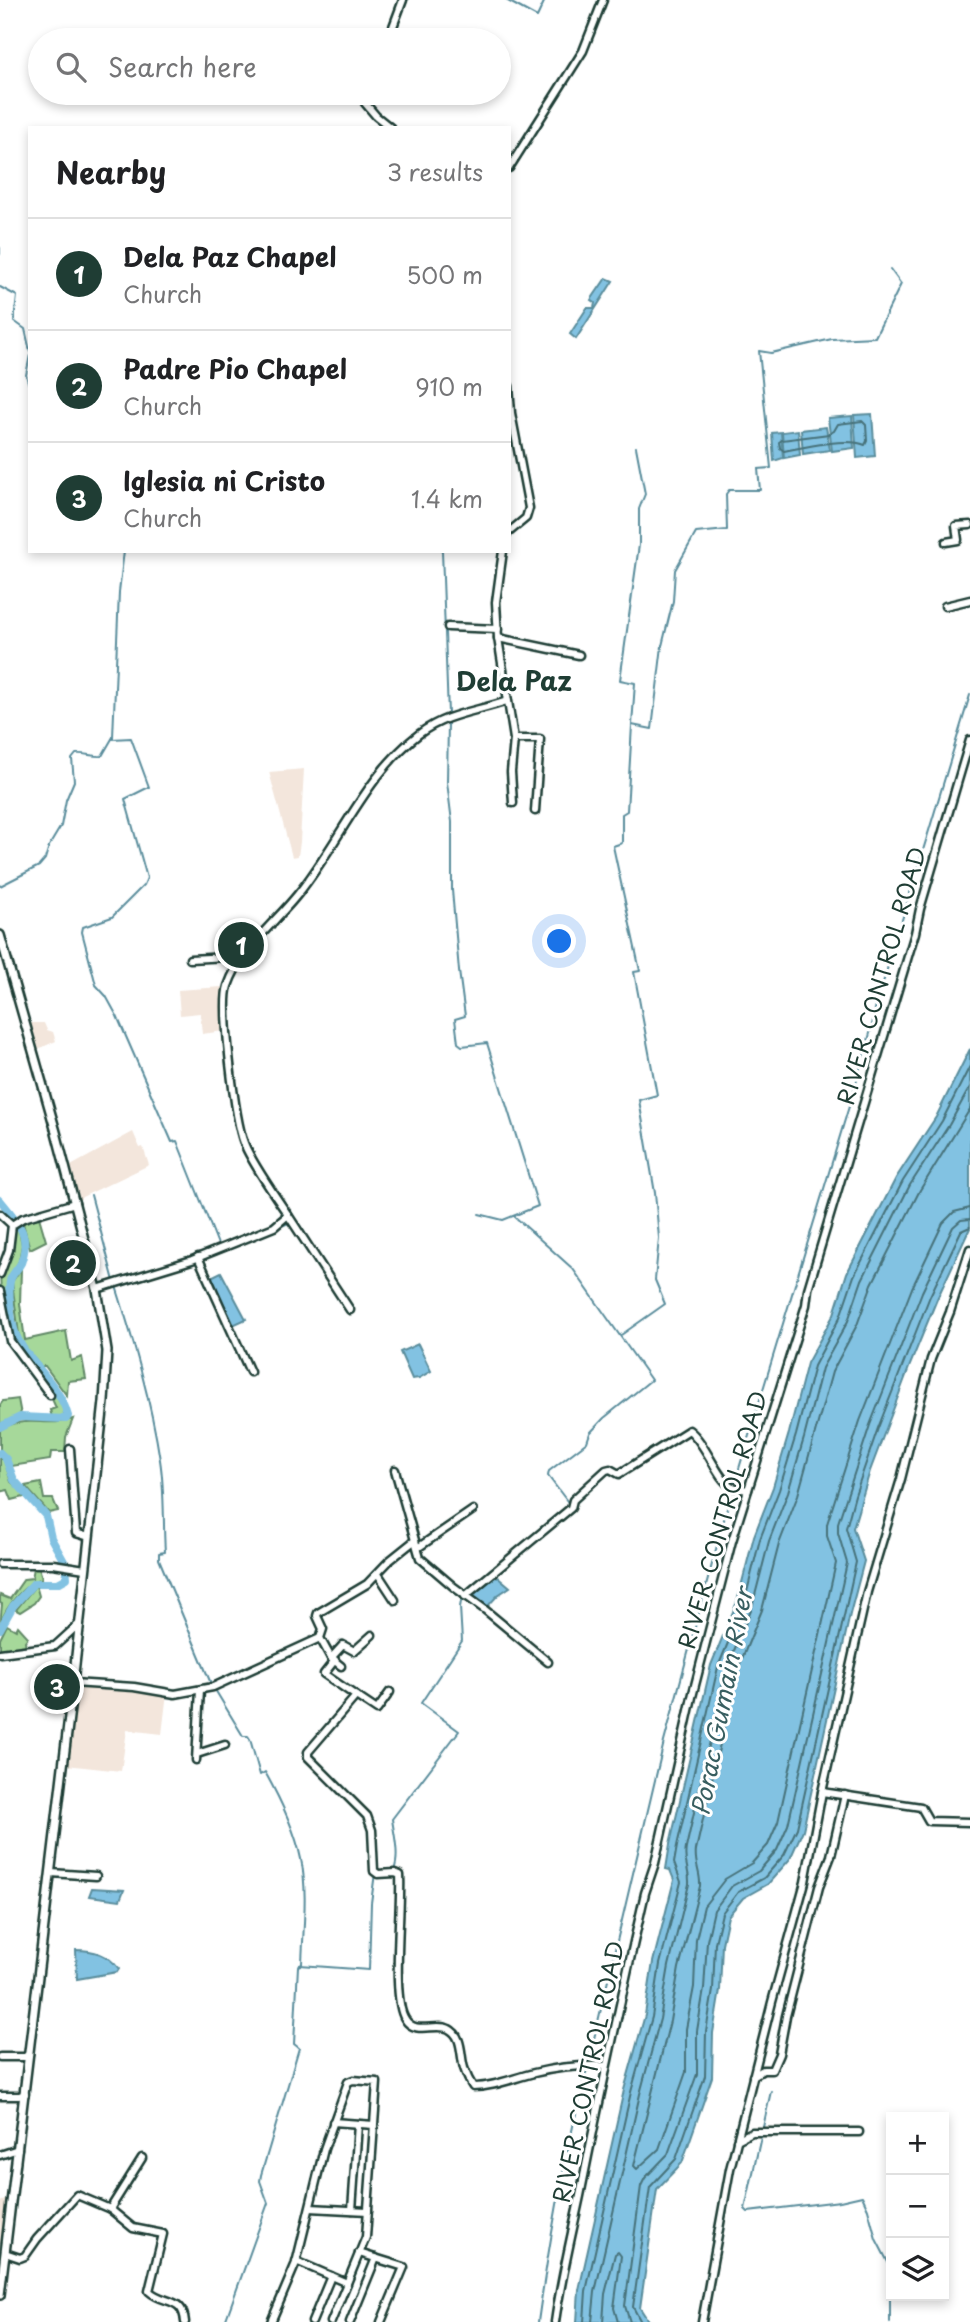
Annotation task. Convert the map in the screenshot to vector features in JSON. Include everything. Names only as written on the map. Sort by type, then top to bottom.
[{"type":"main road","points":[[0,935],[75,1203],[97,1289],[107,1351],[74,1683],[0,2295]]},
{"type":"street","points":[[392,28],[403,0]]},
{"type":"street","points":[[511,165],[583,51],[603,0]]},
{"type":"street","points":[[366,105],[389,126]]},
{"type":"street","points":[[511,413],[529,508],[526,518],[511,530]]},
{"type":"street","points":[[946,541],[958,540],[956,526],[970,525]]},
{"type":"street","points":[[503,553],[496,603],[498,638],[514,738],[511,772],[513,803]]},
{"type":"street","points":[[945,606],[970,600]]},
{"type":"street","points":[[448,627],[498,629]]},
{"type":"street","points":[[498,638],[579,655]]},
{"type":"street","points":[[351,1310],[244,1145],[238,1121],[230,1055],[227,988],[246,956],[299,893],[374,781],[405,746],[440,720],[507,701]]},
{"type":"street","points":[[514,738],[540,739],[535,811]]},
{"type":"street","name":"RIVER CONTROL ROAD","points":[[555,2322],[564,2262],[575,2222],[606,2066],[692,1697],[732,1541],[806,1305],[808,1289],[970,740]]},
{"type":"street","points":[[190,959],[246,956]]},
{"type":"street","points":[[0,1274],[9,1250],[14,1224],[23,1218],[75,1203]]},
{"type":"street","points":[[0,1214],[14,1224]]},
{"type":"street","points":[[97,1289],[198,1257],[274,1227],[289,1215]]},
{"type":"street","points":[[702,2322],[730,2169],[805,1882],[822,1792],[867,1592],[901,1479],[931,1359],[950,1312],[970,1249]]},
{"type":"street","points":[[198,1257],[250,1372]]},
{"type":"street","points":[[0,1294],[10,1341],[50,1395]]},
{"type":"street","points":[[464,1595],[554,1524],[571,1508],[573,1500],[606,1470],[610,1469],[619,1474],[689,1430],[705,1448],[725,1481],[731,1487],[748,1490]]},
{"type":"street","points":[[70,1449],[76,1533],[89,1537]]},
{"type":"street","points":[[396,1470],[420,1558],[548,1662]]},
{"type":"street","points":[[74,1683],[134,1687],[175,1695],[213,1687],[320,1638],[324,1629],[318,1613],[367,1584],[389,1560],[473,1510]]},
{"type":"street","points":[[0,1564],[53,1564],[85,1569]]},
{"type":"street","points":[[378,1574],[396,1600]]},
{"type":"street","points":[[0,1653],[55,1646],[79,1624]]},
{"type":"street","points":[[372,1635],[354,1651],[343,1645],[324,1674],[377,1710],[390,1692]]},
{"type":"street","points":[[320,1638],[333,1659],[341,1666]]},
{"type":"street","points":[[200,1690],[196,1757],[225,1745]]},
{"type":"street","points":[[356,1696],[308,1752],[308,1757],[367,1816],[372,1830],[374,1871],[378,1874],[400,1875],[398,1978],[406,2021],[418,2028],[442,2026],[456,2034],[464,2069],[473,2087],[497,2084],[558,2068],[606,2066]]},
{"type":"street","points":[[822,1792],[921,1807],[929,1821],[970,1822]]},
{"type":"street","points":[[753,2076],[763,2070],[772,2070],[779,2054],[819,1887],[831,1856],[845,1796]]},
{"type":"street","points":[[51,1873],[96,1876]]},
{"type":"street","points":[[0,2057],[25,2057],[29,2054]]},
{"type":"street","points":[[271,2322],[296,2261],[324,2149],[348,2082],[377,2082],[366,2237],[332,2322]]},
{"type":"street","points":[[0,2096],[25,2094]]},
{"type":"street","points":[[333,2122],[374,2125]]},
{"type":"street","points":[[352,2210],[358,2124]]},
{"type":"street","points":[[737,2140],[752,2132],[859,2132]]},
{"type":"street","points":[[0,2155],[18,2149]]},
{"type":"street","points":[[110,2210],[142,2158]]},
{"type":"street","points":[[5,2253],[20,2258],[25,2256],[77,2194],[110,2210],[133,2228],[163,2234],[149,2291],[180,2306],[185,2311],[185,2322]]},
{"type":"street","points":[[310,2208],[368,2211]]},
{"type":"street","points":[[359,2253],[404,2267],[381,2322]]},
{"type":"street","points":[[350,2322],[376,2258]]},
{"type":"street","points":[[296,2261],[347,2283]]},
{"type":"street","points":[[312,2322],[331,2276]]},
{"type":"shaded area","points":[[304,769],[300,842],[298,856],[292,857],[269,772]]},
{"type":"shaded area","points":[[222,987],[224,1031],[202,1034],[200,1013],[180,1015],[178,990]]},
{"type":"shaded area","points":[[28,1023],[44,1023],[47,1030],[53,1032],[56,1041],[36,1050]]},
{"type":"shaded area","points":[[133,1132],[140,1148],[143,1147],[149,1165],[82,1197],[78,1202],[67,1168]]},
{"type":"shaded area","points":[[76,1684],[167,1693],[162,1734],[127,1730],[121,1771],[66,1765]]},
{"type":"shaded area","points":[[9,2198],[3,2251],[0,2252],[0,2202]]},
{"type":"green space","points":[[39,1217],[46,1241],[30,1249],[23,1223]]},
{"type":"green space","points":[[18,1225],[22,1245],[19,1261],[8,1281],[10,1309],[2,1310],[0,1274],[11,1228]]},
{"type":"green space","points":[[21,1269],[20,1304],[25,1340],[66,1331],[71,1361],[82,1357],[86,1379],[68,1381],[67,1396],[45,1366],[40,1366],[20,1342],[12,1282]]},
{"type":"green space","points":[[16,1347],[61,1398],[65,1418],[52,1417],[50,1410],[56,1408],[52,1399],[48,1397]]},
{"type":"green space","points":[[18,1399],[21,1415],[0,1424],[0,1405],[3,1401]]},
{"type":"green space","points":[[73,1419],[66,1437],[65,1452],[51,1452],[50,1460],[12,1466],[0,1449],[0,1430],[9,1425]]},
{"type":"green space","points":[[0,1456],[4,1460],[11,1482],[28,1496],[12,1500],[8,1490],[0,1492]]},
{"type":"green space","points":[[41,1483],[44,1499],[53,1499],[58,1511],[49,1513],[25,1486]]},
{"type":"green space","points":[[39,1567],[42,1578],[28,1585],[16,1596],[0,1624],[0,1595],[10,1599],[24,1579],[32,1578],[34,1568]]},
{"type":"green space","points":[[36,1585],[39,1596],[34,1603],[20,1612],[16,1610]]},
{"type":"green space","points":[[7,1625],[16,1630],[18,1626],[28,1637],[25,1641],[26,1648],[0,1652],[0,1639]]},
{"type":"water","points":[[606,278],[613,281],[576,339],[570,334],[587,308],[594,308],[595,303],[591,300]]},
{"type":"water","points":[[872,414],[875,456],[857,458],[854,415]]},
{"type":"water","points":[[852,416],[854,448],[832,451],[828,418]]},
{"type":"water","points":[[826,427],[830,450],[803,454],[801,430]]},
{"type":"water","points":[[798,430],[800,455],[784,458],[782,432]]},
{"type":"water","points":[[781,432],[783,458],[774,461],[772,433]]},
{"type":"water","name":"Porac Gumain River","points":[[970,1049],[970,1228],[910,1365],[870,1471],[853,1528],[864,1561],[803,1830],[790,1859],[768,1884],[743,1898],[728,1916],[722,1944],[720,1990],[713,2033],[712,2077],[682,2163],[657,2189],[640,2308],[649,2322],[577,2322],[579,2290],[624,2090],[645,2015],[653,1962],[674,1880],[670,1870],[666,1869],[670,1844],[711,1665],[737,1602],[754,1536],[773,1487],[789,1433],[807,1363],[834,1314],[847,1273],[896,1178],[936,1117]]},
{"type":"water","points":[[221,1272],[246,1319],[233,1325],[211,1277]]},
{"type":"water","points":[[418,1344],[431,1371],[412,1379],[400,1352]]},
{"type":"water","points":[[496,1575],[510,1587],[487,1607],[469,1596]]},
{"type":"water","points":[[92,1888],[124,1890],[120,1900],[89,1896]]},
{"type":"water","points":[[76,1950],[100,1954],[119,1969],[117,1972],[77,1979]]},
{"type":"waterway","points":[[506,0],[537,17],[545,0]]},
{"type":"waterway","points":[[0,248],[0,254]]},
{"type":"waterway","points":[[621,1335],[665,1304],[655,1280],[659,1238],[655,1193],[639,1100],[657,1095],[634,972],[640,971],[613,846],[622,843],[622,814],[627,811],[632,725],[652,729],[662,646],[673,601],[675,570],[696,533],[727,530],[726,494],[729,490],[760,490],[758,469],[771,468],[759,351],[771,353],[832,339],[875,337],[901,284],[890,269]]},
{"type":"waterway","points":[[0,287],[17,296],[14,321],[25,329],[28,342]]},
{"type":"waterway","points":[[28,365],[28,382]]},
{"type":"waterway","points":[[632,725],[635,683],[620,680],[639,545],[639,509],[645,494],[636,447]]},
{"type":"waterway","points":[[0,886],[39,866],[45,859],[61,826],[66,800],[74,781],[72,759],[76,754],[102,756],[113,737],[119,592],[124,553]]},
{"type":"waterway","points":[[442,553],[448,714]]},
{"type":"waterway","points":[[734,1485],[970,695]]},
{"type":"waterway","points":[[448,723],[447,782],[452,822],[452,890],[465,1016],[455,1019],[458,1043],[462,1046],[487,1043],[538,1206],[503,1220],[479,1214]]},
{"type":"waterway","points":[[112,739],[131,738],[149,787],[125,799],[147,878],[144,885],[112,917],[83,927],[82,932],[96,985],[106,996],[117,1016],[172,1142],[177,1141],[219,1247]]},
{"type":"waterway","points":[[91,1195],[114,1281]]},
{"type":"waterway","points":[[0,1200],[21,1228],[25,1244],[21,1263],[10,1281],[13,1325],[23,1348],[56,1391],[68,1416],[66,1419],[20,1417],[0,1427]]},
{"type":"waterway","points":[[514,1216],[573,1269],[651,1380],[604,1418],[590,1433],[587,1442],[549,1471],[548,1476],[570,1505]]},
{"type":"waterway","points":[[221,1252],[291,1222]]},
{"type":"waterway","points":[[116,1286],[141,1372],[160,1460],[165,1552],[159,1553],[159,1559],[212,1686]]},
{"type":"waterway","points":[[0,1453],[6,1459],[14,1480],[46,1516],[51,1538],[66,1565],[67,1578],[58,1583],[34,1583],[13,1606],[0,1629]]},
{"type":"waterway","points":[[588,2064],[664,1742],[732,1490]]},
{"type":"waterway","points":[[394,1870],[397,1852],[392,1819],[459,1731],[421,1703],[462,1641],[462,1596]]},
{"type":"waterway","points":[[214,1688],[243,1736],[250,1739],[260,1775],[265,1772],[286,1814],[301,1859],[305,1898],[294,2044],[299,2048],[261,2175],[260,2181],[268,2203],[225,2322]]},
{"type":"waterway","points":[[300,1965],[369,1970],[371,1903],[375,1873]]},
{"type":"waterway","points":[[538,2322],[559,2195],[587,2069]]},
{"type":"waterway","points":[[771,2091],[745,2209],[748,2212],[862,2196],[876,2239],[890,2266],[890,2322]]},
{"type":"place","name":"Dela Paz Chapel","points":[[241,945]]},
{"type":"place","name":"Padre Pio Chapel","points":[[73,1263]]},
{"type":"place","name":"Iglesia ni Cristo","points":[[57,1687]]},
{"type":"district","name":"Dela Paz","points":[[514,682]]}]
